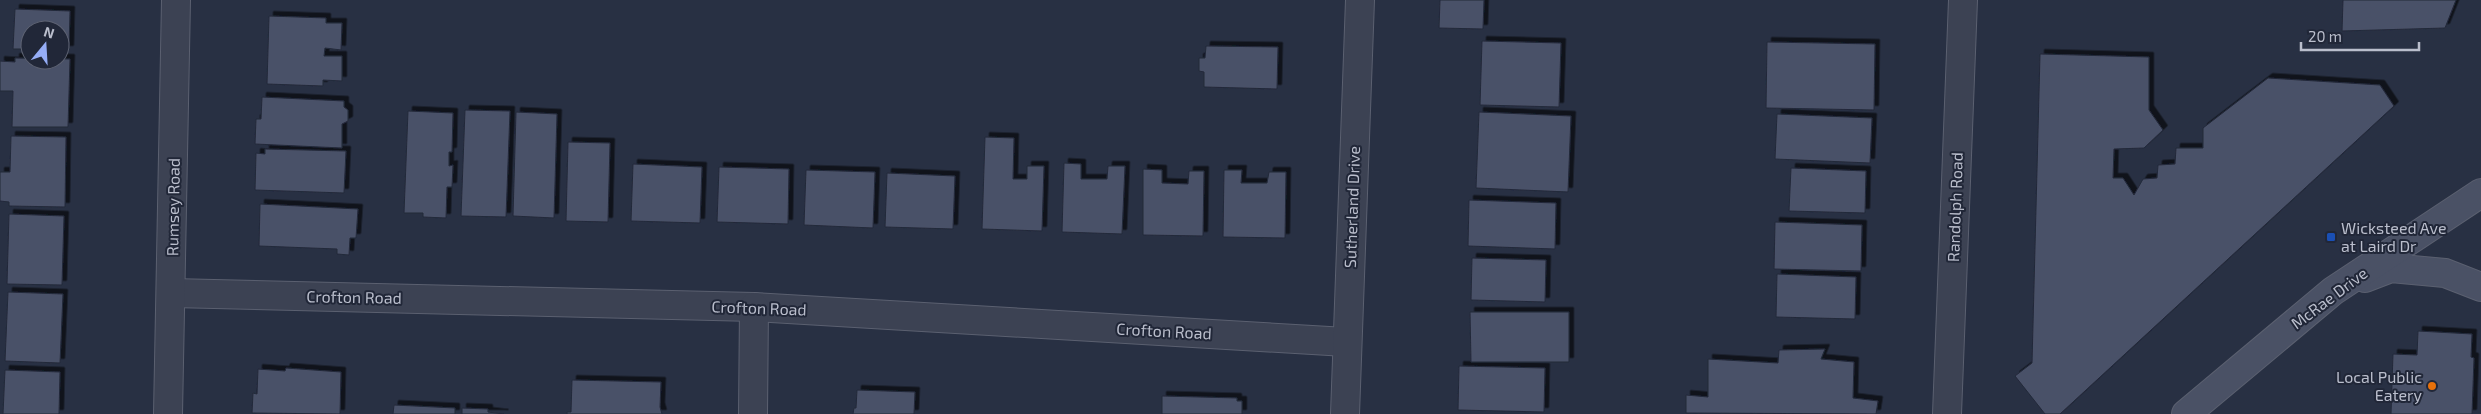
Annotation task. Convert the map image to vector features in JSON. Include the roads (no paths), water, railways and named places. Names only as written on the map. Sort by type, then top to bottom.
[{"type":"street","name":"Rumsey Road","points":[[168,414],[172,293],[176,0]]},
{"type":"street","name":"Sutherland Drive","points":[[1345,414],[1346,342],[1360,0]]},
{"type":"street","name":"Randolph Road","points":[[1947,414],[1962,0]]},
{"type":"street","name":"McRae Drive","points":[[2186,414],[2333,291],[2481,193]]},
{"type":"street","points":[[2333,291],[2391,268],[2445,273],[2481,287]]},
{"type":"street","name":"Crofton Road","points":[[172,293],[754,307],[1346,342]]},
{"type":"street","points":[[753,414],[754,307]]},
{"type":"place","name":"Wicksteed Ave at Laird Dr","points":[[2331,237]]},
{"type":"place","name":"Local Public Eatery","points":[[2432,386]]}]
